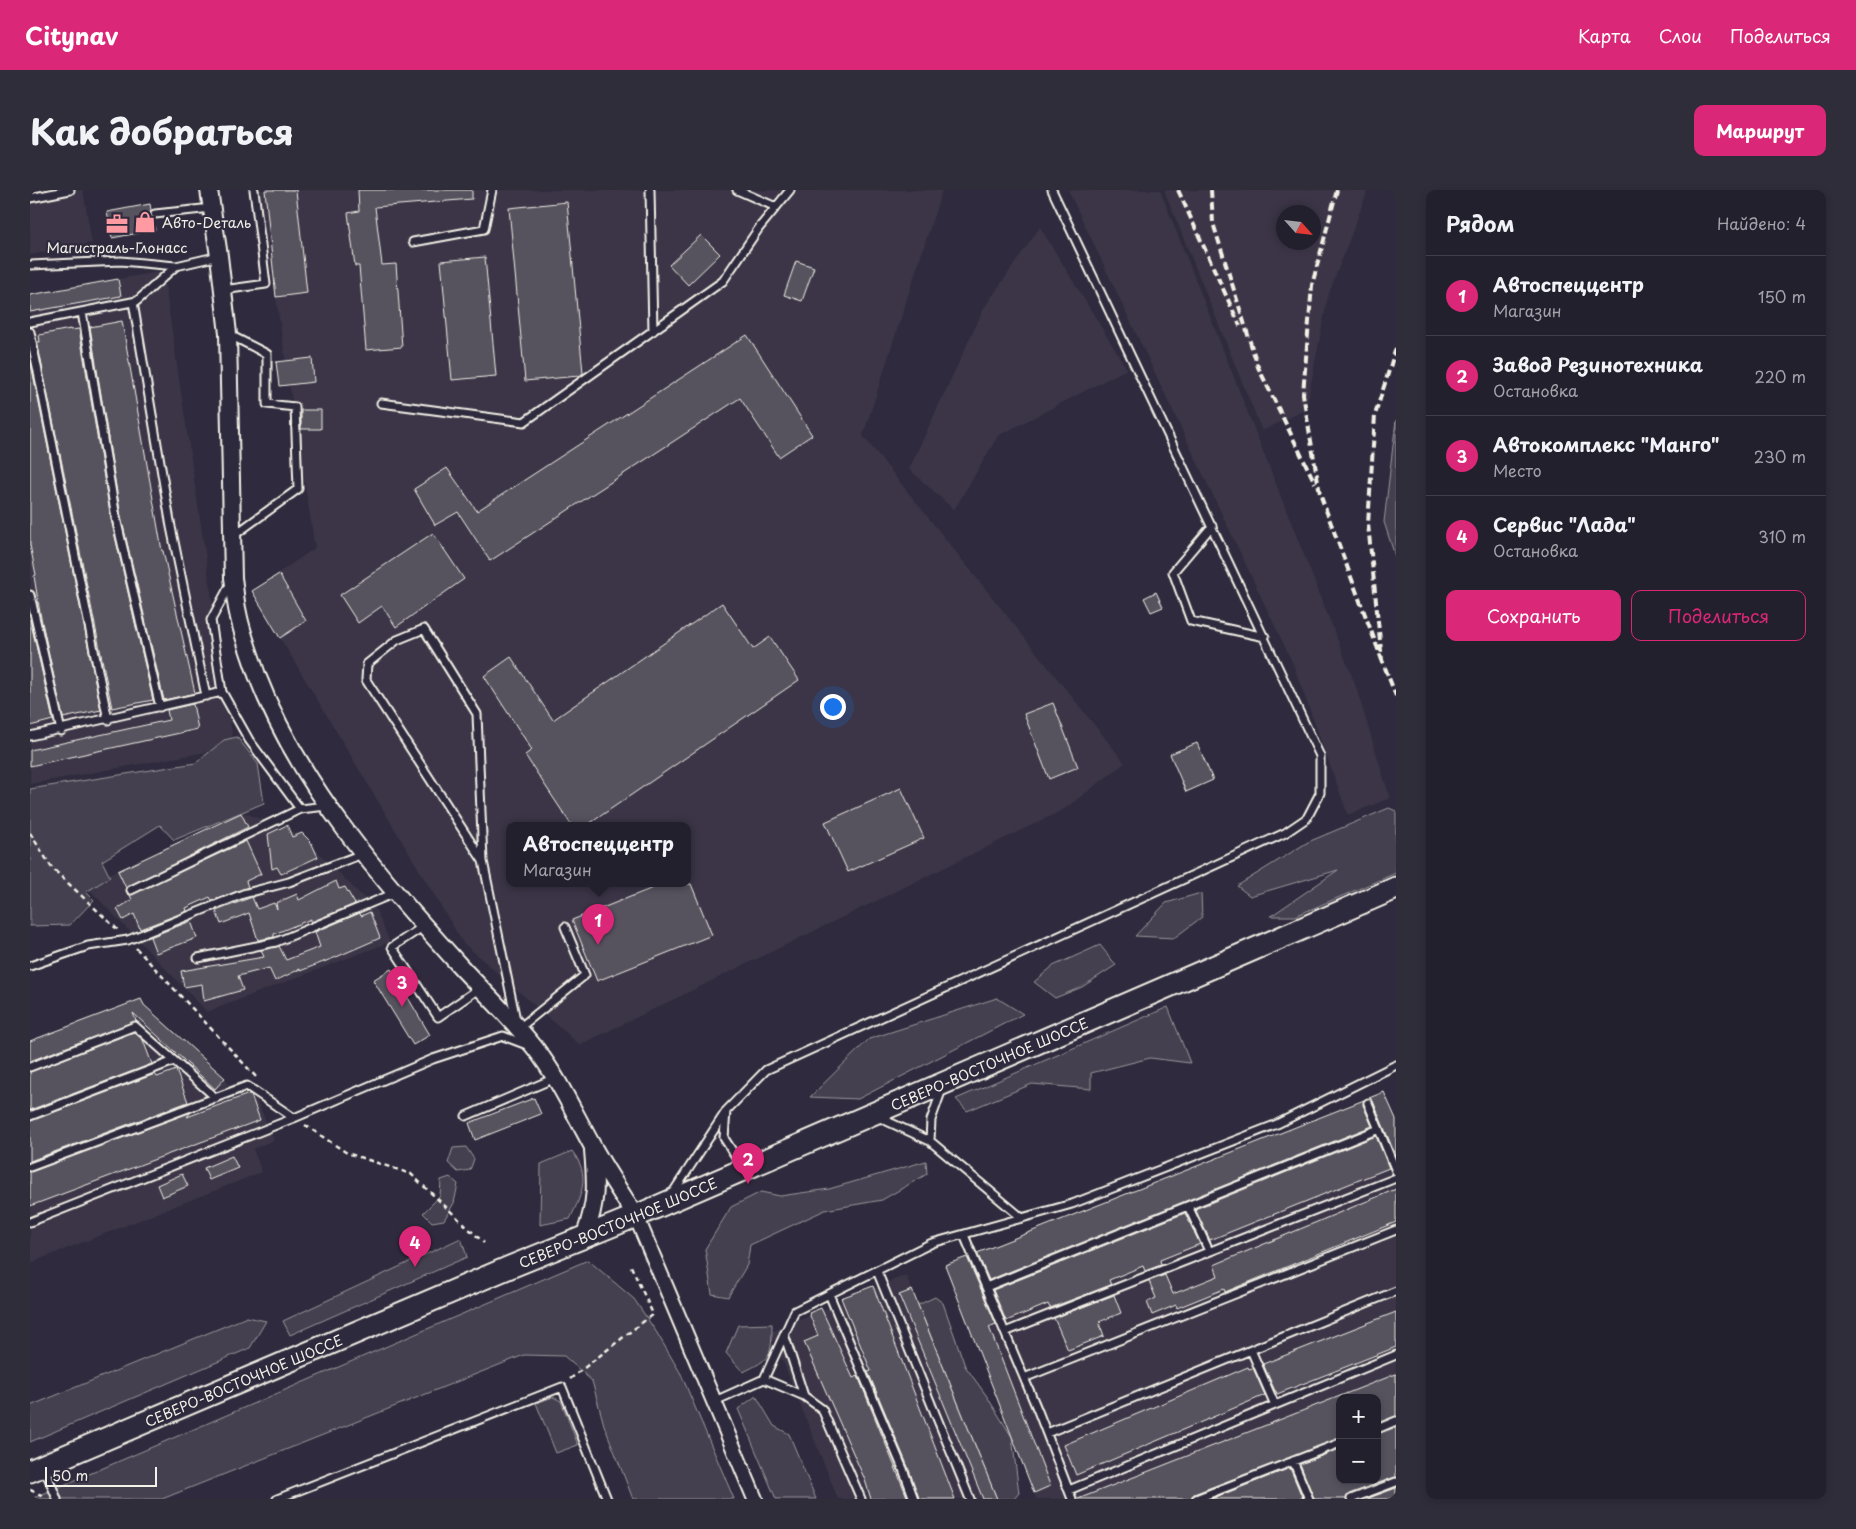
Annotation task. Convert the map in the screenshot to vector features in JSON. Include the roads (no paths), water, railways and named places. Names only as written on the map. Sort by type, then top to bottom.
[{"type":"main road","name":"СЕВЕРО-ВОСТОЧНОЕ ШОССЕ","points":[[37,1468],[586,1235],[636,1216],[1396,888]]},
{"type":"street","points":[[209,190],[228,334],[233,578],[237,612],[245,643],[269,704],[297,759],[362,854],[534,1048],[573,1107],[593,1148],[636,1216],[652,1257],[716,1401],[755,1499]]},
{"type":"street","points":[[586,1235],[596,1193],[593,1148]]},
{"type":"lane","points":[[30,198],[70,190]]},
{"type":"lane","points":[[223,290],[266,284],[254,190]]},
{"type":"lane","points":[[413,242],[484,229],[492,190]]},
{"type":"lane","points":[[650,190],[652,331]]},
{"type":"lane","points":[[736,190],[776,207]]},
{"type":"lane","points":[[381,403],[524,422],[723,281],[759,228],[790,190]]},
{"type":"lane","points":[[668,1201],[726,1111],[766,1070],[1285,833],[1307,818],[1320,793],[1320,756],[1052,190]]},
{"type":"lane","points":[[156,214],[212,208]]},
{"type":"lane","points":[[30,265],[121,261],[176,266],[219,256]]},
{"type":"lane","points":[[30,322],[137,301],[176,266]]},
{"type":"lane","points":[[133,302],[170,527],[206,696]]},
{"type":"lane","points":[[82,312],[116,518],[160,707]]},
{"type":"lane","points":[[30,332],[108,720]]},
{"type":"lane","points":[[228,334],[267,354],[267,404],[295,407],[298,489],[232,536]]},
{"type":"lane","points":[[1212,526],[1173,572],[1191,621],[1265,637]]},
{"type":"lane","points":[[233,578],[211,620],[222,692],[249,740],[300,809]]},
{"type":"lane","points":[[30,595],[61,730]]},
{"type":"lane","points":[[483,861],[366,680],[367,664],[397,640],[424,629],[453,672],[477,714],[483,861],[518,1030],[585,975],[565,927]]},
{"type":"lane","points":[[30,736],[108,720],[222,692]]},
{"type":"lane","points":[[131,890],[300,809],[328,806]]},
{"type":"lane","points":[[30,966],[88,946],[128,940],[243,894],[290,882],[362,854]]},
{"type":"lane","points":[[198,958],[276,942],[395,893]]},
{"type":"lane","points":[[425,926],[392,947],[438,1017],[480,988]]},
{"type":"lane","points":[[30,1066],[135,1026],[216,1098]]},
{"type":"lane","points":[[30,1222],[294,1118],[433,1059],[502,1036],[534,1048]]},
{"type":"lane","points":[[30,1116],[174,1061]]},
{"type":"lane","points":[[716,1401],[764,1379],[795,1311],[932,1243],[1072,1204],[1278,1124],[1396,1065]]},
{"type":"lane","points":[[466,1116],[555,1078]]},
{"type":"lane","points":[[930,1141],[931,1120],[945,1082]]},
{"type":"lane","points":[[30,1167],[247,1086],[294,1118]]},
{"type":"lane","points":[[1368,1103],[1396,1171]]},
{"type":"lane","points":[[726,1111],[724,1138],[744,1168]]},
{"type":"lane","points":[[871,1114],[930,1141],[1022,1218]]},
{"type":"lane","points":[[986,1287],[1379,1129]]},
{"type":"lane","points":[[1005,1332],[1396,1178]]},
{"type":"lane","points":[[1188,1206],[1209,1252]]},
{"type":"lane","points":[[1024,1378],[1396,1230]]},
{"type":"lane","points":[[964,1234],[1047,1433],[1072,1499]]},
{"type":"lane","points":[[877,1271],[970,1499]]},
{"type":"lane","points":[[1047,1433],[1396,1291]]},
{"type":"lane","points":[[829,1294],[914,1499]]},
{"type":"lane","points":[[784,1334],[804,1396]]},
{"type":"lane","points":[[1251,1350],[1275,1405]]},
{"type":"lane","points":[[1069,1490],[1396,1355]]},
{"type":"lane","points":[[764,1379],[804,1396],[822,1409],[861,1499]]},
{"type":"lane","points":[[277,1499],[562,1387],[607,1499]]},
{"type":"lane","points":[[1381,1428],[1396,1422]]},
{"type":"lane","points":[[1196,1499],[1336,1445]]},
{"type":"lane","points":[[1293,1461],[1308,1499]]},
{"type":"lane","points":[[37,1468],[57,1499]]},
{"type":"lane","points":[[1351,1499],[1396,1482]]},
{"type":"railway","points":[[1178,190],[1240,326]]},
{"type":"railway","points":[[1211,190],[1213,223],[1258,367],[1315,483]]},
{"type":"railway","points":[[1337,190],[1312,285],[1303,394],[1320,494],[1382,660]]},
{"type":"railway","points":[[1396,348],[1375,415],[1368,524],[1382,660],[1396,696]]},
{"type":"place","name":"Авто-Dеталь","points":[[145,222]]},
{"type":"place","name":"Магистраль-Глонасс","points":[[117,224]]},
{"type":"place","name":"Автоспеццентр","points":[[598,945]]},
{"type":"place","name":"Автокомплекс \"Манго\"","points":[[402,1007]]},
{"type":"place","name":"Завод Резинотехника","points":[[748,1184]]},
{"type":"place","name":"Сервис \"Лада\"","points":[[415,1267]]}]
